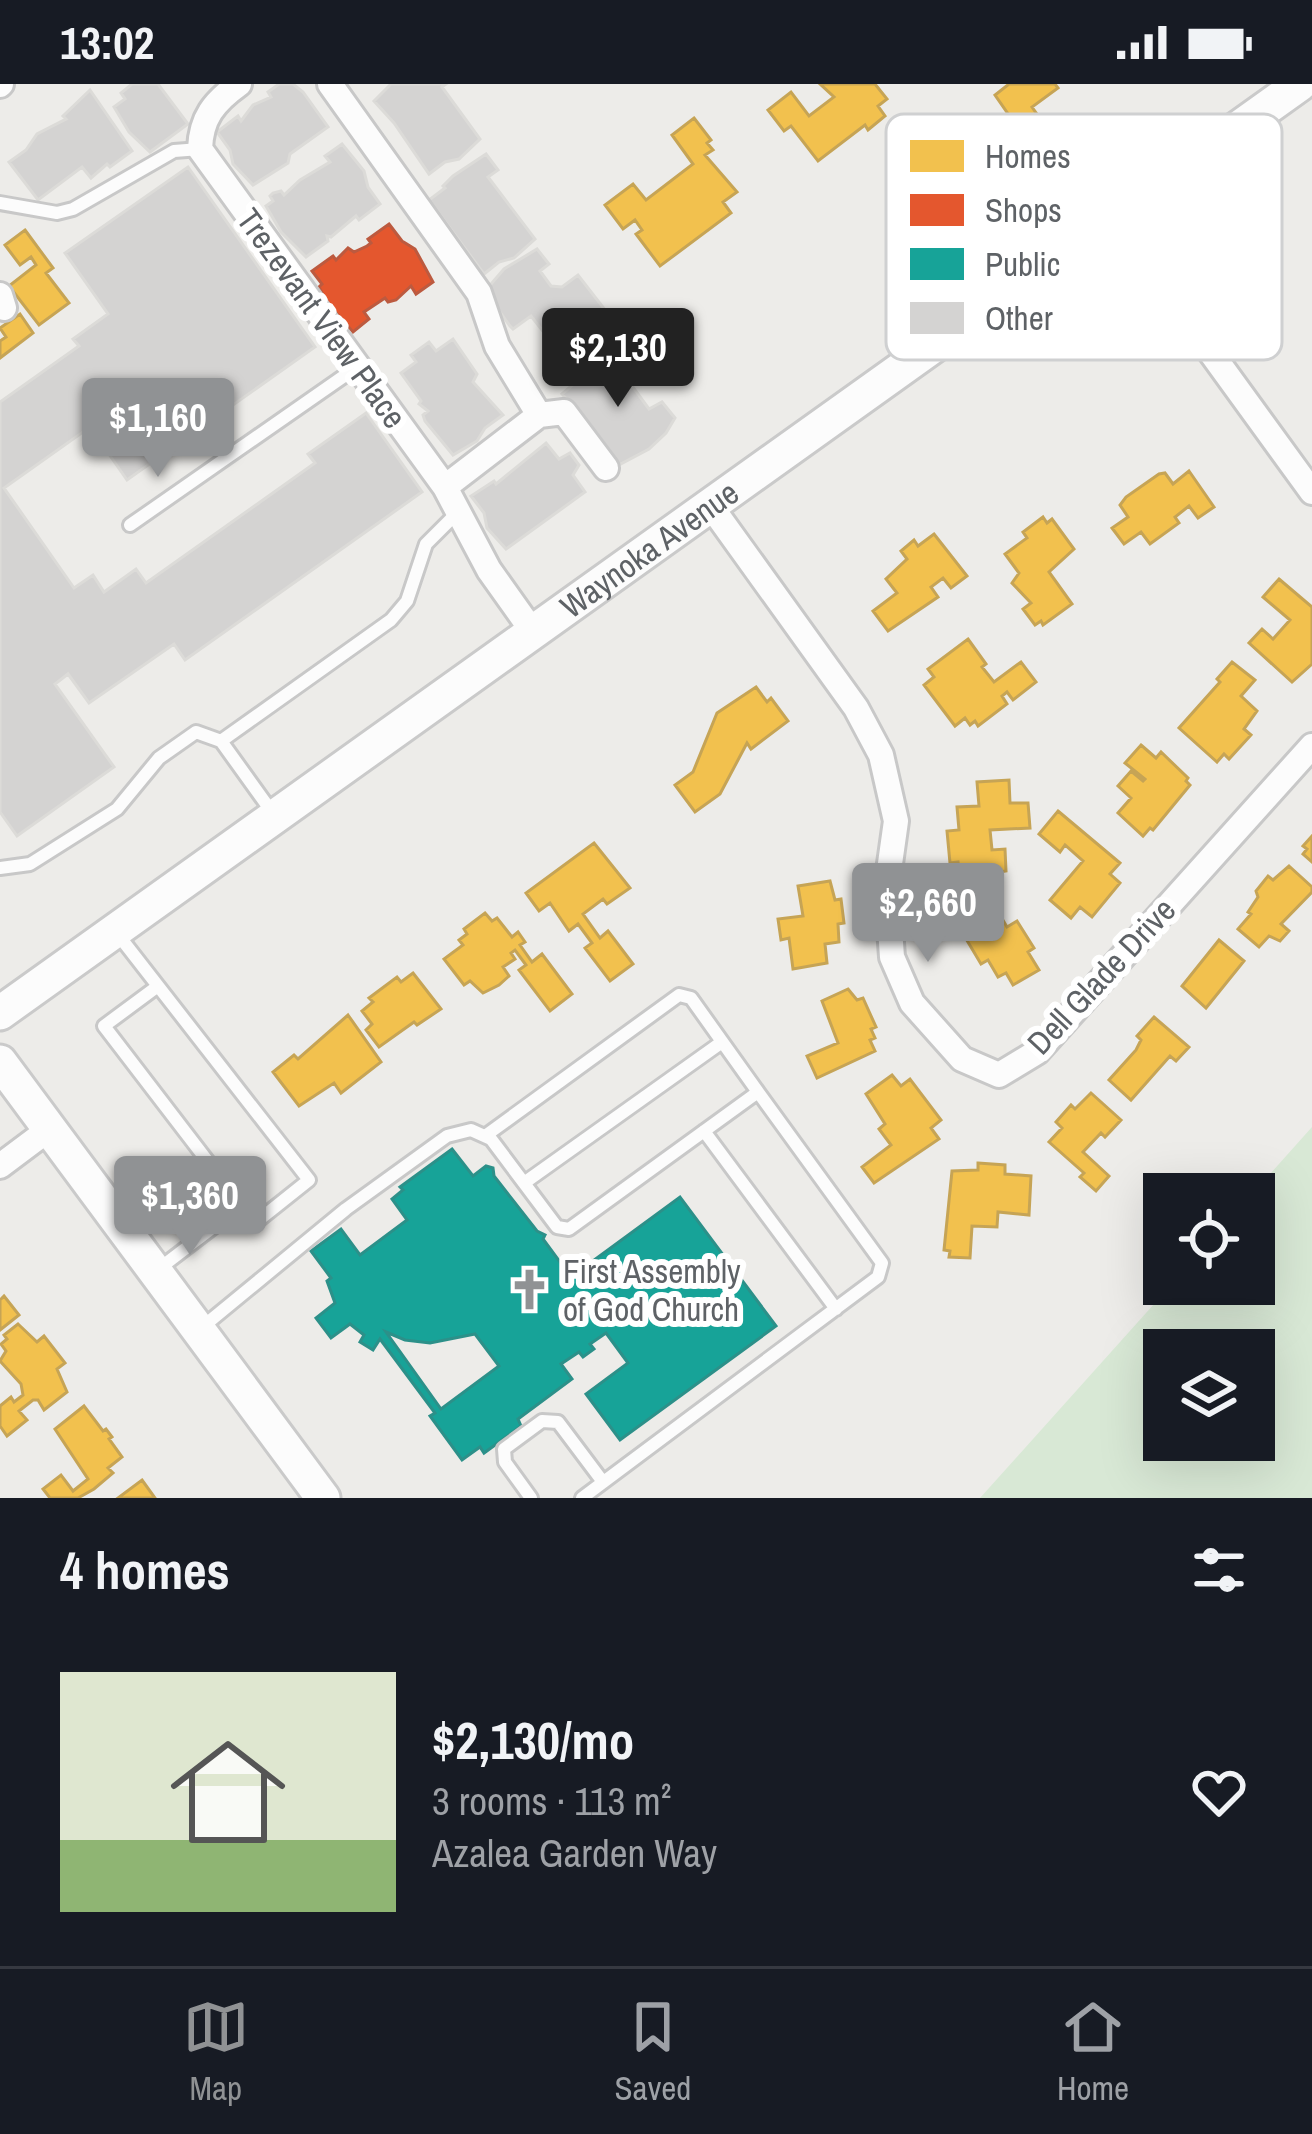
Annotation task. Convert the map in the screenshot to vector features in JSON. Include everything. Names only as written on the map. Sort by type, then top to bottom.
[{"type":"street","points":[[200,149],[204,121],[217,100],[238,84]]},
{"type":"street","points":[[330,84],[479,293],[497,346],[539,416]]},
{"type":"street","name":"Waynoka Avenue","points":[[1259,114],[1300,84]]},
{"type":"street","name":"Trezevant View Place","points":[[200,149],[445,487],[489,570],[532,632]]},
{"type":"street","name":"Waynoka Avenue","points":[[0,1013],[915,360]]},
{"type":"street","points":[[1216,360],[1312,492]]},
{"type":"street","points":[[445,487],[539,416],[564,412],[606,468]]},
{"type":"street","name":"Dell Glade Drive","points":[[710,505],[856,708],[881,755],[896,820],[887,885],[892,957],[912,1003],[962,1059],[999,1075],[1037,1052],[1312,746]]},
{"type":"street","points":[[0,1062],[323,1498]]},
{"type":"street","points":[[0,1166],[52,1127]]},
{"type":"lane","points":[[0,203],[32,211],[73,209],[174,151],[200,149]]},
{"type":"lane","points":[[130,525],[358,367]]},
{"type":"lane","points":[[221,741],[391,620],[407,601],[426,544],[457,513]]},
{"type":"lane","points":[[0,868],[30,864],[117,809],[160,758],[196,732],[221,741],[275,817]]},
{"type":"lane","points":[[116,931],[309,1180],[255,1223],[104,1025],[158,986]]},
{"type":"lane","points":[[485,1136],[679,995],[691,998],[883,1263],[878,1277],[582,1498]]},
{"type":"lane","points":[[524,1183],[722,1042]]},
{"type":"lane","points":[[199,1330],[346,1209],[447,1136],[471,1130],[491,1139],[557,1227],[569,1229],[758,1092]]},
{"type":"lane","points":[[704,1131],[836,1309]]},
{"type":"lane","points":[[156,1270],[241,1206]]},
{"type":"lane","points":[[532,1498],[506,1462],[504,1448],[542,1420],[557,1422],[603,1483]]},
{"type":"green space","points":[[1312,1127],[1312,1498],[980,1498],[1153,1305],[1275,1305],[1275,1173],[1271,1173]]},
{"type":"building: Homes","points":[[820,84],[875,84],[887,99],[878,106],[885,116],[868,130],[865,125],[818,161],[791,126],[784,131],[768,110],[791,92],[809,116],[834,97]]},
{"type":"building: Homes","points":[[1009,84],[1055,84],[1058,88],[1032,107],[1037,114],[1008,114],[995,95]]},
{"type":"building: Homes","points":[[694,118],[711,140],[707,143],[713,150],[705,155],[737,192],[723,202],[731,213],[660,266],[636,234],[642,230],[635,220],[623,229],[605,205],[633,184],[646,200],[693,164],[672,135]]},
{"type":"building: Homes","points":[[25,230],[53,268],[46,273],[69,303],[39,325],[9,286],[36,265],[31,257],[20,265],[5,245]]},
{"type":"building: Homes","points":[[20,314],[33,333],[0,358],[0,341],[6,337],[0,328]]},
{"type":"building: Homes","points":[[1189,471],[1214,507],[1198,518],[1189,506],[1175,517],[1179,523],[1150,544],[1141,532],[1124,544],[1112,528],[1128,517],[1120,505],[1126,497],[1159,474],[1165,473],[1173,484]]},
{"type":"building: Homes","points":[[1043,517],[1047,523],[1052,519],[1074,549],[1049,572],[1072,604],[1043,625],[1041,621],[1035,625],[1023,609],[1031,603],[1012,583],[1019,573],[1005,554],[1027,538],[1023,532]]},
{"type":"building: Homes","points":[[934,534],[967,576],[951,588],[943,578],[931,587],[938,597],[888,631],[873,611],[897,593],[886,579],[907,559],[901,551],[914,540],[918,546]]},
{"type":"building: Homes","points":[[1279,579],[1312,607],[1312,664],[1292,682],[1249,643],[1262,629],[1273,639],[1290,620],[1263,597]]},
{"type":"building: Homes","points":[[968,639],[994,682],[1021,662],[1036,682],[1013,700],[1007,692],[1002,696],[1007,704],[978,726],[965,718],[955,726],[924,685],[934,677],[928,669]]},
{"type":"building: Homes","points":[[1232,662],[1255,680],[1241,696],[1257,711],[1244,729],[1251,735],[1229,759],[1224,754],[1217,762],[1179,728]]},
{"type":"building: Homes","points":[[756,687],[788,721],[751,749],[747,743],[720,794],[695,812],[675,785],[693,772],[717,713]]},
{"type":"building: Homes","points":[[1141,745],[1156,758],[1161,752],[1190,785],[1143,836],[1118,813],[1131,798],[1118,786],[1131,771],[1145,779],[1125,763]]},
{"type":"building: Homes","points":[[1009,780],[1010,803],[1028,803],[1030,828],[990,830],[992,850],[1005,849],[1006,871],[965,877],[958,862],[950,863],[947,831],[959,830],[957,807],[979,806],[977,782]]},
{"type":"building: Homes","points":[[1058,811],[1120,863],[1110,874],[1120,883],[1092,917],[1080,907],[1071,918],[1050,900],[1083,861],[1065,845],[1060,852],[1039,834]]},
{"type":"building: Homes","points":[[1312,836],[1312,862],[1303,854],[1307,849],[1303,846]]},
{"type":"building: Homes","points":[[594,843],[630,888],[583,914],[600,938],[608,931],[633,964],[610,981],[585,948],[592,943],[578,924],[569,931],[550,903],[539,911],[526,893]]},
{"type":"building: Homes","points":[[1289,866],[1312,892],[1281,924],[1289,931],[1280,941],[1269,936],[1259,947],[1238,929],[1251,914],[1256,891],[1268,876],[1273,880]]},
{"type":"building: Homes","points":[[830,881],[835,900],[841,899],[844,923],[838,924],[839,942],[825,944],[827,963],[793,969],[789,938],[781,940],[778,919],[803,916],[798,886]]},
{"type":"building: Homes","points":[[991,900],[1007,927],[1017,921],[1034,948],[1028,952],[1039,970],[1013,985],[1006,973],[998,977],[988,960],[981,964],[962,932],[972,926],[966,915]]},
{"type":"building: Homes","points":[[485,913],[492,921],[497,918],[512,937],[518,932],[525,942],[520,945],[532,962],[542,954],[572,994],[550,1011],[519,970],[526,965],[515,950],[511,953],[515,959],[503,967],[509,976],[499,985],[483,993],[470,981],[464,985],[444,959],[463,945],[459,940],[467,934],[464,929]]},
{"type":"building: Homes","points":[[1219,940],[1244,961],[1206,1008],[1182,986]]},
{"type":"building: Homes","points":[[413,973],[441,1009],[379,1047],[366,1030],[372,1024],[362,1011],[373,1002],[369,998],[397,977],[401,982]]},
{"type":"building: Homes","points":[[848,989],[857,1000],[863,998],[876,1027],[871,1029],[875,1038],[870,1040],[875,1051],[817,1078],[807,1056],[838,1043],[822,1001]]},
{"type":"building: Homes","points":[[348,1015],[381,1062],[341,1093],[334,1083],[299,1106],[273,1072],[294,1055],[298,1059]]},
{"type":"building: Homes","points":[[1154,1017],[1189,1047],[1176,1061],[1170,1056],[1131,1100],[1109,1080],[1136,1050],[1141,1040],[1137,1036]]},
{"type":"building: Homes","points":[[892,1075],[901,1086],[910,1079],[941,1120],[931,1128],[939,1139],[874,1183],[862,1167],[891,1145],[879,1129],[885,1124],[866,1094]]},
{"type":"building: Homes","points":[[1091,1093],[1121,1120],[1083,1152],[1109,1176],[1096,1191],[1080,1177],[1084,1173],[1049,1142],[1062,1128],[1056,1122]]},
{"type":"building: Homes","points":[[978,1163],[1005,1165],[1005,1174],[1031,1176],[1029,1215],[998,1212],[997,1227],[972,1226],[970,1258],[949,1257],[950,1251],[944,1250],[952,1171],[978,1170]]},
{"type":"building: Homes","points":[[4,1296],[19,1315],[0,1330],[0,1300]]},
{"type":"building: Homes","points":[[18,1324],[37,1342],[44,1336],[65,1363],[57,1369],[67,1392],[44,1410],[33,1400],[19,1411],[27,1420],[7,1436],[0,1426],[0,1406],[23,1395],[21,1384],[0,1361],[6,1351],[1,1344]]},
{"type":"building: Homes","points":[[84,1406],[112,1437],[122,1457],[108,1468],[113,1473],[94,1489],[78,1498],[50,1498],[43,1489],[61,1475],[73,1491],[88,1479],[55,1429]]},
{"type":"building: Homes","points":[[142,1480],[155,1498],[118,1498]]},
{"type":"building: Shops","points":[[389,224],[415,249],[433,282],[416,294],[411,286],[396,300],[385,298],[364,312],[369,319],[353,332],[328,304],[312,271],[333,256],[336,260],[348,248],[354,252],[367,246],[368,239]]},
{"type":"building: Public","points":[[452,1149],[473,1176],[486,1166],[493,1168],[494,1176],[545,1235],[543,1239],[571,1277],[680,1197],[776,1326],[620,1440],[586,1394],[628,1363],[606,1333],[590,1344],[594,1349],[583,1357],[579,1352],[561,1364],[572,1379],[518,1419],[521,1426],[484,1453],[480,1447],[462,1460],[430,1416],[435,1413],[380,1339],[373,1350],[360,1342],[364,1335],[350,1324],[331,1338],[316,1318],[335,1303],[327,1281],[331,1278],[311,1251],[341,1229],[360,1255],[407,1220],[392,1199],[403,1190],[400,1187]],"holes":[[[386,1332],[430,1343],[475,1334],[499,1366],[441,1409]]]},
{"type":"building: Other","points":[[132,84],[158,84],[188,124],[150,152],[129,132],[114,107],[125,99],[121,93]]},
{"type":"building: Other","points":[[279,84],[293,84],[303,92],[328,127],[290,154],[288,163],[253,185],[233,164],[217,132],[238,116],[241,121],[253,105],[271,97],[268,92]]},
{"type":"building: Other","points":[[391,84],[446,84],[442,87],[480,139],[459,159],[429,174],[374,101]]},
{"type":"building: Other","points":[[90,90],[132,151],[91,178],[82,167],[38,200],[9,162],[37,134],[66,119],[63,116]]},
{"type":"building: Other","points":[[342,144],[364,171],[380,204],[327,236],[328,241],[306,257],[281,232],[266,206],[273,201],[273,193],[284,195],[330,162],[325,156]]},
{"type":"building: Other","points":[[486,154],[498,170],[488,177],[535,239],[514,258],[484,274],[429,200],[453,176]]},
{"type":"building: Other","points":[[188,167],[315,347],[127,480],[90,427],[4,488],[74,588],[93,575],[104,592],[136,569],[146,583],[315,463],[308,454],[366,413],[422,492],[185,660],[174,644],[89,703],[68,674],[55,684],[114,767],[17,836],[0,812],[0,402],[79,346],[73,339],[108,314],[65,253]]},
{"type":"building: Other","points":[[537,249],[549,264],[540,271],[551,286],[562,287],[578,275],[609,315],[560,353],[531,316],[513,329],[485,291],[504,269]]},
{"type":"building: Other","points":[[453,339],[477,374],[473,382],[503,415],[477,441],[453,455],[425,421],[423,415],[428,411],[401,373],[416,362],[411,355],[429,342],[436,351]]},
{"type":"building: Other","points":[[617,347],[630,358],[621,371],[649,409],[662,402],[675,418],[649,449],[615,467],[562,394]]},
{"type":"building: Other","points":[[546,443],[559,459],[570,453],[579,465],[573,475],[585,492],[506,549],[487,528],[484,513],[471,496],[496,484]]},
{"type":"place","name":"First Assembly of God Church","points":[[529,1290]]}]
